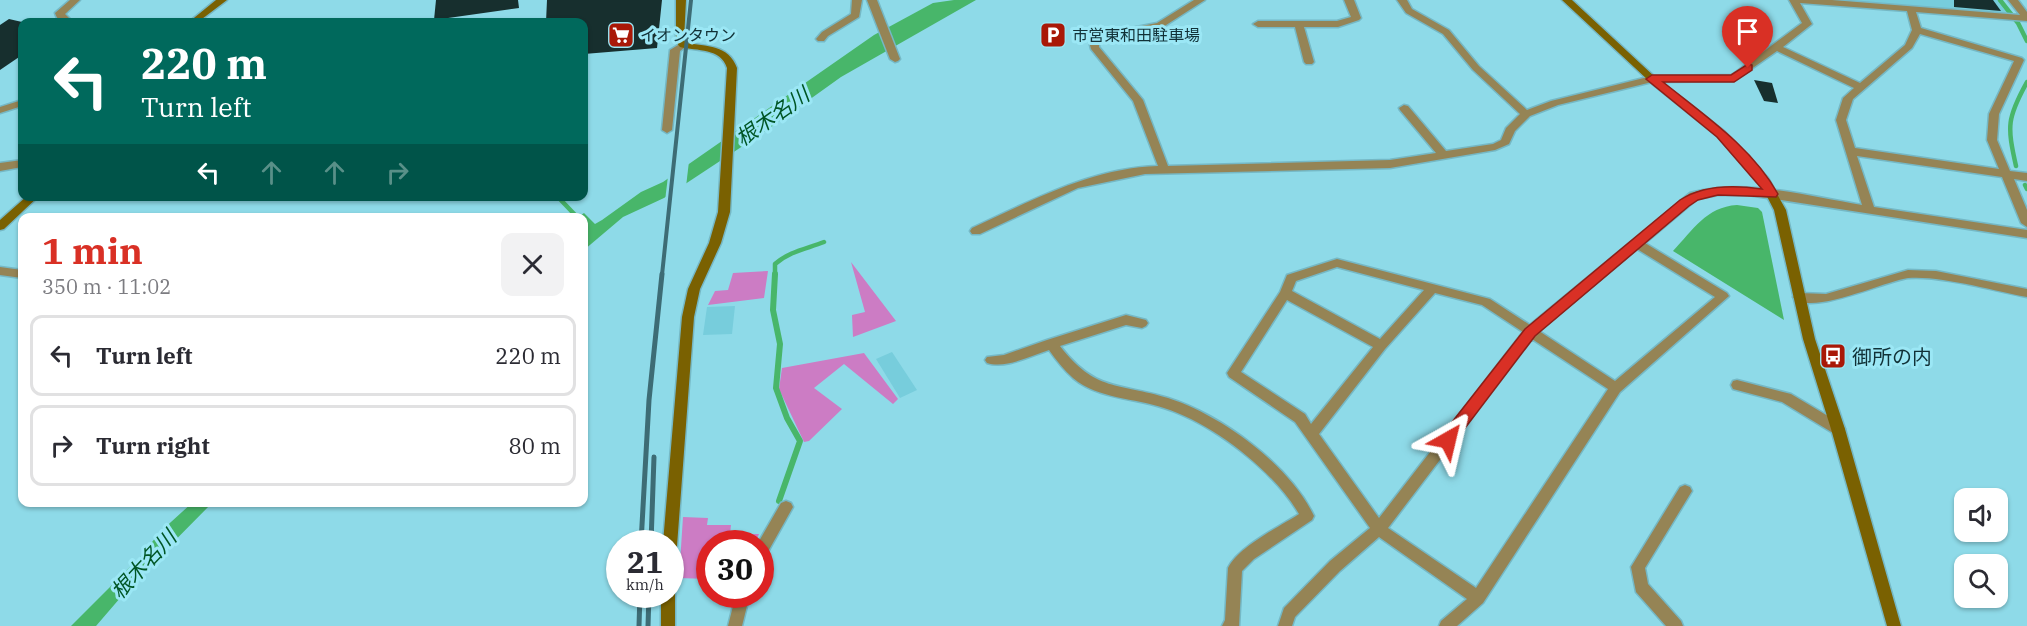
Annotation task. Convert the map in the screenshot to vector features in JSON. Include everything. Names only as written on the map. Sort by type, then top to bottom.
[{"type":"street","points":[[63,18],[60,13],[75,0]]},
{"type":"street","points":[[198,18],[222,0]]},
{"type":"street","points":[[681,0],[679,36],[683,45]]},
{"type":"street","points":[[821,39],[825,34],[856,15],[857,0]]},
{"type":"street","points":[[1164,169],[1137,100],[1094,47],[1094,41],[1100,37],[1160,25],[1200,0]]},
{"type":"street","points":[[1258,24],[1338,24],[1356,18],[1349,0]]},
{"type":"street","points":[[1402,0],[1409,11],[1446,32],[1476,68],[1526,114]]},
{"type":"street","points":[[1568,0],[1652,79],[1721,134],[1764,181],[1780,210],[1809,339],[1838,429],[1894,626]]},
{"type":"street","points":[[976,231],[1075,184],[1145,170],[1390,164],[1500,145],[1505,142],[1510,130],[1526,114],[1555,103],[1652,79],[1734,78],[1807,24],[1798,0],[2025,18]]},
{"type":"street","points":[[2013,0],[2025,18]]},
{"type":"street","points":[[873,3],[896,58]]},
{"type":"street","points":[[1869,209],[1840,120],[1848,98],[1909,46],[1917,30],[1911,9]]},
{"type":"street","points":[[1299,24],[1309,62]]},
{"type":"street","points":[[1917,30],[2019,60],[1994,114],[1992,140],[2027,223]]},
{"type":"street","points":[[667,130],[675,50],[683,45],[711,49],[730,59],[732,68],[731,107],[724,212],[719,232],[698,280],[688,317],[671,530]]},
{"type":"street","points":[[1776,46],[1861,87]]},
{"type":"street","points":[[0,110],[18,104]]},
{"type":"street","points":[[1404,108],[1444,156]]},
{"type":"street","points":[[1850,151],[2027,177]]},
{"type":"street","points":[[0,167],[18,165]]},
{"type":"street","points":[[1285,626],[1289,613],[1319,582],[1379,529],[1530,332],[1695,196],[1718,191],[1748,191],[2027,234]]},
{"type":"street","points":[[0,226],[28,201]]},
{"type":"street","points":[[1446,626],[1478,598],[1616,388],[1723,296],[1636,243]]},
{"type":"street","points":[[1478,598],[1379,529],[1300,418],[1233,373],[1285,293],[1291,278],[1337,263],[1486,302],[1616,388]]},
{"type":"street","points":[[0,271],[18,273]]},
{"type":"street","points":[[1799,297],[1826,298],[1908,274],[1936,275],[2027,293]]},
{"type":"street","points":[[1311,434],[1381,346],[1432,289]]},
{"type":"street","points":[[1285,293],[1381,346]]},
{"type":"street","points":[[992,360],[1004,360],[1126,320],[1142,323]]},
{"type":"street","points":[[1051,344],[1080,377],[1105,388],[1167,403],[1195,414],[1228,435],[1268,468],[1303,508],[1307,516],[1249,554],[1234,568],[1232,624],[1229,626]]},
{"type":"street","points":[[1737,385],[1786,398],[1838,429]]},
{"type":"street","points":[[1676,626],[1641,587],[1638,567],[1685,491]]},
{"type":"street","points":[[773,530],[786,507]]},
{"type":"street","points":[[668,608],[668,626]]},
{"type":"street","points":[[735,626],[740,608]]},
{"type":"shaded area","points":[[1838,0],[1999,0],[2009,15]]},
{"type":"shaded area","points":[[851,262],[896,321],[853,337],[852,315],[865,312]]},
{"type":"shaded area","points":[[768,271],[764,298],[708,305],[715,291],[728,290],[733,273]]},
{"type":"shaded area","points":[[735,306],[732,334],[703,335],[707,307]]},
{"type":"shaded area","points":[[892,352],[917,390],[900,398],[876,359]]},
{"type":"shaded area","points":[[864,353],[898,399],[893,404],[844,364],[814,388],[842,409],[809,441],[804,442],[779,389],[782,368]]},
{"type":"shaded area","points":[[683,517],[708,518],[707,525],[731,525],[730,530],[696,530],[696,579],[684,578],[684,530],[682,530]]},
{"type":"water","name":"根木名川","points":[[976,0],[841,77],[767,130],[664,198],[623,217],[588,247],[588,217],[595,224],[602,220],[641,192],[663,182],[874,35],[933,3]]},
{"type":"water","points":[[1737,205],[1758,208],[1762,212],[1784,320],[1673,251],[1708,215]]},
{"type":"water","name":"根木名川","points":[[188,507],[208,507],[133,583],[96,626],[71,626],[141,556],[160,532]]},
{"type":"pier","points":[[689,161],[686,187],[665,201],[668,176]]},
{"type":"building","points":[[436,0],[518,0],[519,8],[434,18]]},
{"type":"building","name":"イオンタウン","points":[[547,0],[662,0],[657,48],[588,54],[588,18],[546,18]]},
{"type":"building","points":[[1954,0],[1993,0],[2001,11],[1954,7]]},
{"type":"building","points":[[9,19],[18,21],[18,58],[0,70],[0,25]]},
{"type":"building","points":[[1754,80],[1772,83],[1778,103],[1764,101]]},
{"type":"waterway","points":[[2000,0],[2018,23],[2027,41]]},
{"type":"waterway","points":[[2016,166],[2010,131],[2012,114],[2027,82]]},
{"type":"waterway","points":[[2025,185],[2027,189]]},
{"type":"waterway","points":[[562,201],[573,213]]},
{"type":"waterway","points":[[775,274],[775,264],[781,260],[792,253],[824,242]]},
{"type":"waterway","points":[[775,274],[773,310],[780,344],[776,388],[787,418],[800,441],[779,501]]},
{"type":"railway","points":[[662,275],[691,0]]},
{"type":"railway","points":[[642,530],[649,400],[662,274]]},
{"type":"railway","points":[[651,530],[654,457]]},
{"type":"railway","points":[[639,626],[640,608]]},
{"type":"railway","points":[[648,626],[649,608]]},
{"type":"place","name":"イオンタウン","points":[[621,35]]},
{"type":"place","name":"市営東和田駐車場","points":[[1053,35]]},
{"type":"place","name":"御所の内","points":[[1833,356]]},
{"type":"route","points":[[1448,440],[1530,332],[1684,203],[1695,196],[1718,191],[1771,194],[1764,181],[1721,134],[1652,79],[1734,78],[1748,68]]}]
